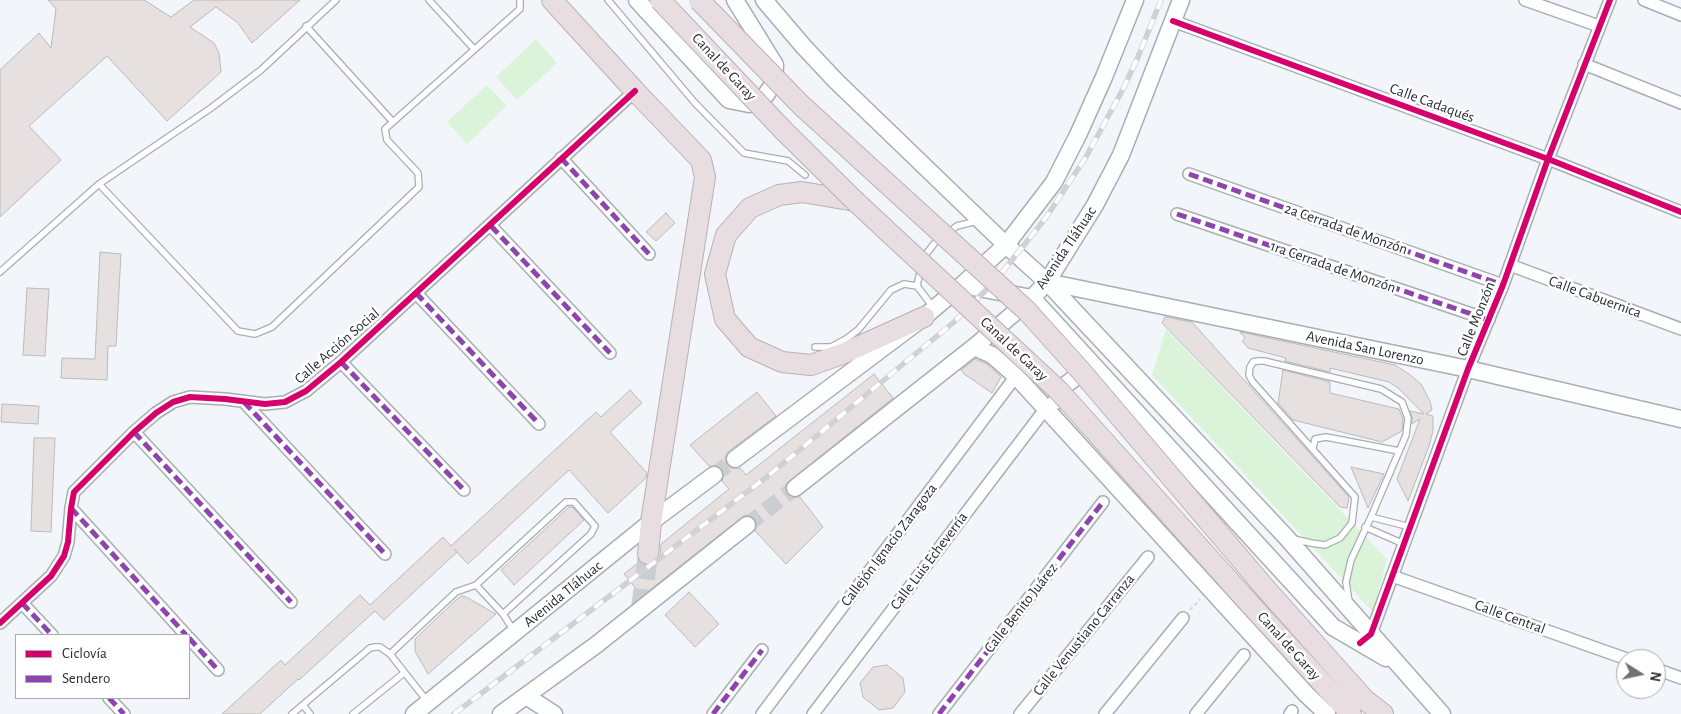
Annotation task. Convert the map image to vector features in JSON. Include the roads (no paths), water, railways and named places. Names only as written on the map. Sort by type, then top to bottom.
[{"type":"highway","points":[[552,0],[701,160],[705,177],[648,554]]},
{"type":"highway","name":"Canal de Garay","points":[[660,0],[784,131],[855,201],[1059,391],[1351,714]]},
{"type":"highway","name":"Canal de Garay","points":[[699,0],[801,105],[1027,311],[1081,371],[1266,589],[1365,700],[1383,714]]},
{"type":"highway","points":[[855,201],[802,192],[779,195],[750,208],[726,235],[715,274],[725,319],[749,347],[782,362],[811,365],[842,354],[929,313]]},
{"type":"main road","points":[[637,0],[730,100],[749,104],[765,96],[774,83],[775,64],[735,0]]},
{"type":"main road","points":[[764,0],[836,81],[1047,282],[1286,537],[1351,611],[1365,638]]},
{"type":"main road","points":[[735,459],[929,313],[1006,245],[1054,182],[1100,86],[1134,0]]},
{"type":"main road","name":"Avenida Tláhuac","points":[[795,488],[974,347],[1032,298],[1047,282],[1095,205],[1121,154],[1181,0]]},
{"type":"main road","name":"Avenida San Lorenzo","points":[[1047,282],[1468,369],[1681,419]]},
{"type":"main road","points":[[962,285],[1032,298],[1333,628],[1365,638],[1397,664],[1442,714]]},
{"type":"main road","points":[[974,347],[992,355],[1016,376],[1306,694],[1327,714]]},
{"type":"main road","points":[[1051,413],[1063,387],[1079,376],[1093,376],[1106,379]]},
{"type":"main road","name":"Avenida Tláhuac","points":[[414,714],[652,522],[714,475]]},
{"type":"main road","points":[[501,714],[596,645],[747,526]]},
{"type":"main road","points":[[526,696],[554,714]]},
{"type":"street","points":[[1525,0],[1600,26]]},
{"type":"street","name":"Calle Monzón","points":[[1365,638],[1392,576],[1468,369],[1503,285],[1548,159],[1610,0]]},
{"type":"street","points":[[1644,0],[1681,15]]},
{"type":"street","name":"Calle Cadaqués","points":[[1174,21],[1548,159],[1681,212]]},
{"type":"street","points":[[1584,64],[1681,103]]},
{"type":"street","name":"Calle Acción Social","points":[[0,623],[51,576],[64,556],[68,542],[74,492],[134,432],[173,402],[190,397],[265,404],[285,402],[306,391],[341,362],[491,226],[561,158],[635,91]]},
{"type":"street","points":[[561,158],[649,254]]},
{"type":"street","name":"2a Cerrada de Monzón","points":[[1189,174],[1503,285]]},
{"type":"street","name":"1ra Cerrada de Monzón","points":[[1177,214],[1489,320]]},
{"type":"street","points":[[491,226],[610,353]]},
{"type":"street","name":"Calle Cabuernica","points":[[1510,265],[1681,329]]},
{"type":"street","points":[[416,292],[539,424]]},
{"type":"street","points":[[341,362],[464,490]]},
{"type":"street","name":"Callejón Ignacio Zaragoza","points":[[762,714],[1016,376]]},
{"type":"street","points":[[244,402],[385,554]]},
{"type":"street","name":"Calle Luis Echeverría","points":[[813,714],[1051,413]]},
{"type":"street","points":[[134,432],[291,602]]},
{"type":"street","name":"Calle Benito Juárez","points":[[939,714],[1102,502]]},
{"type":"street","points":[[71,508],[185,634]]},
{"type":"street","name":"Calle Venustiano Carranza","points":[[1020,714],[1148,557]]},
{"type":"street","name":"Calle Central","points":[[1392,576],[1616,655]]},
{"type":"street","points":[[22,603],[51,634]]},
{"type":"street","points":[[1105,714],[1183,618]]},
{"type":"street","points":[[190,639],[218,670]]},
{"type":"street","points":[[714,714],[762,650]]},
{"type":"street","points":[[1196,714],[1244,656]]},
{"type":"street","points":[[1666,673],[1681,678]]},
{"type":"street","points":[[110,699],[124,714]]},
{"type":"lane","points":[[0,272],[100,184],[211,108],[261,70],[336,0]]},
{"type":"lane","points":[[428,0],[474,49]]},
{"type":"lane","points":[[100,184],[238,331],[255,334],[272,327],[419,186],[418,173],[387,140],[385,129],[520,9],[520,0]]},
{"type":"lane","points":[[608,0],[695,104],[744,153],[788,161],[805,175]]},
{"type":"lane","points":[[306,26],[393,122]]},
{"type":"lane","points":[[929,313],[917,286],[922,259],[937,240],[957,226],[980,220]]},
{"type":"lane","points":[[815,348],[831,347],[858,330],[891,290],[904,284],[917,286]]},
{"type":"lane","points":[[1286,537],[1311,544],[1325,545],[1340,538],[1352,523],[1354,497],[1313,448],[1252,381],[1249,375],[1253,362],[1264,361],[1381,388],[1402,402],[1408,418],[1406,435],[1371,517],[1350,560],[1346,582],[1351,611]]},
{"type":"lane","points":[[1313,448],[1315,439],[1326,437],[1398,451]]},
{"type":"lane","points":[[390,654],[456,592],[476,585],[566,502],[574,502],[595,526],[591,534],[503,614]]},
{"type":"lane","points":[[1371,517],[1410,527]]},
{"type":"lane","points":[[1365,527],[1404,544]]},
{"type":"lane","points":[[476,585],[503,614],[516,632]]},
{"type":"lane","points":[[292,714],[370,648],[380,647],[390,654],[429,703]]},
{"type":"lane","points":[[353,714],[404,673]]},
{"type":"lane","points":[[303,705],[310,714]]},
{"type":"tunnel","points":[[714,475],[735,459]]},
{"type":"tunnel","points":[[747,525],[795,488]]},
{"type":"tunnel","points":[[641,609],[648,554]]},
{"type":"railway","points":[[454,714],[768,476],[954,322],[995,281],[1045,219],[1086,157],[1122,91],[1161,0]]}]
